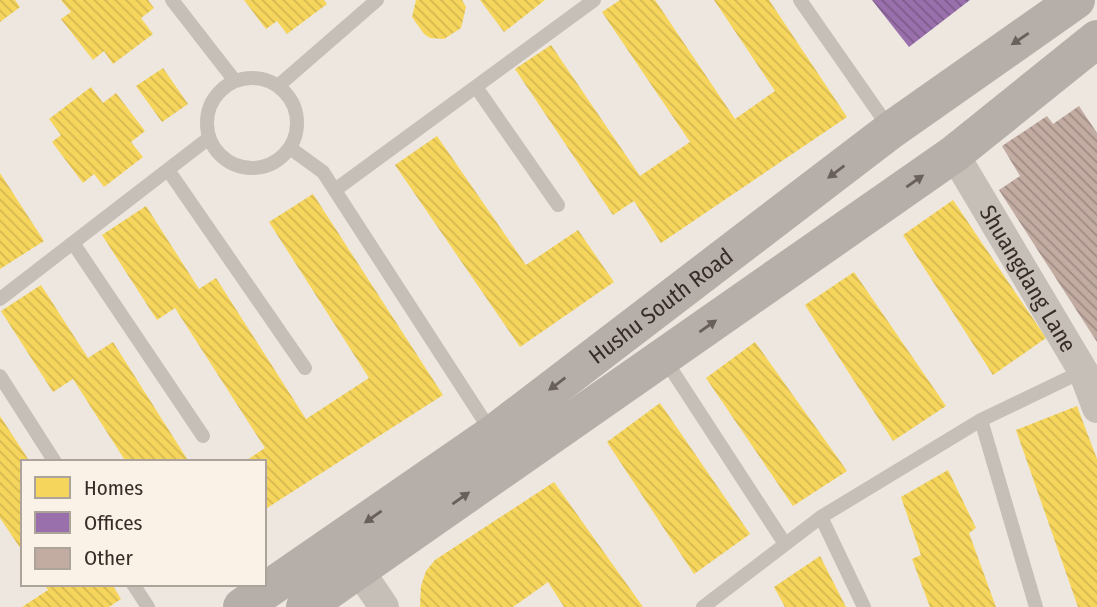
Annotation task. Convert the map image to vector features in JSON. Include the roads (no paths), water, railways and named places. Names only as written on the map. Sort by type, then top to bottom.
[{"type":"main road","name":"Hushu South Road","points":[[242,607],[492,434],[891,130],[1076,0]]},
{"type":"main road","name":"Hushu South Road","points":[[305,607],[954,154],[1097,39]]},
{"type":"street","name":"Shuangdang Lane","points":[[954,154],[1092,391]]},
{"type":"street","points":[[359,570],[384,607]]},
{"type":"lane","points":[[172,0],[235,81]]},
{"type":"lane","points":[[335,190],[594,0]]},
{"type":"lane","points":[[800,0],[891,130]]},
{"type":"lane","points":[[278,86],[374,1]]},
{"type":"lane","points":[[250,77],[264,79],[278,86],[288,95],[295,108],[296,135],[290,148],[280,159],[268,165],[247,167],[227,160],[216,150],[209,138],[208,110],[214,98],[223,88],[235,81],[250,77]]},
{"type":"lane","points":[[476,87],[558,205]]},
{"type":"lane","points":[[0,299],[209,138]]},
{"type":"lane","points":[[290,148],[323,172],[492,434]]},
{"type":"lane","points":[[168,170],[305,368]]},
{"type":"lane","points":[[72,243],[203,436]]},
{"type":"lane","points":[[663,357],[785,544]]},
{"type":"lane","points":[[0,376],[54,460]]},
{"type":"lane","points":[[703,607],[821,517],[981,420],[1092,391]]},
{"type":"lane","points":[[981,420],[1035,607]]},
{"type":"lane","points":[[821,517],[864,607]]},
{"type":"lane","points":[[134,586],[148,607]]}]
